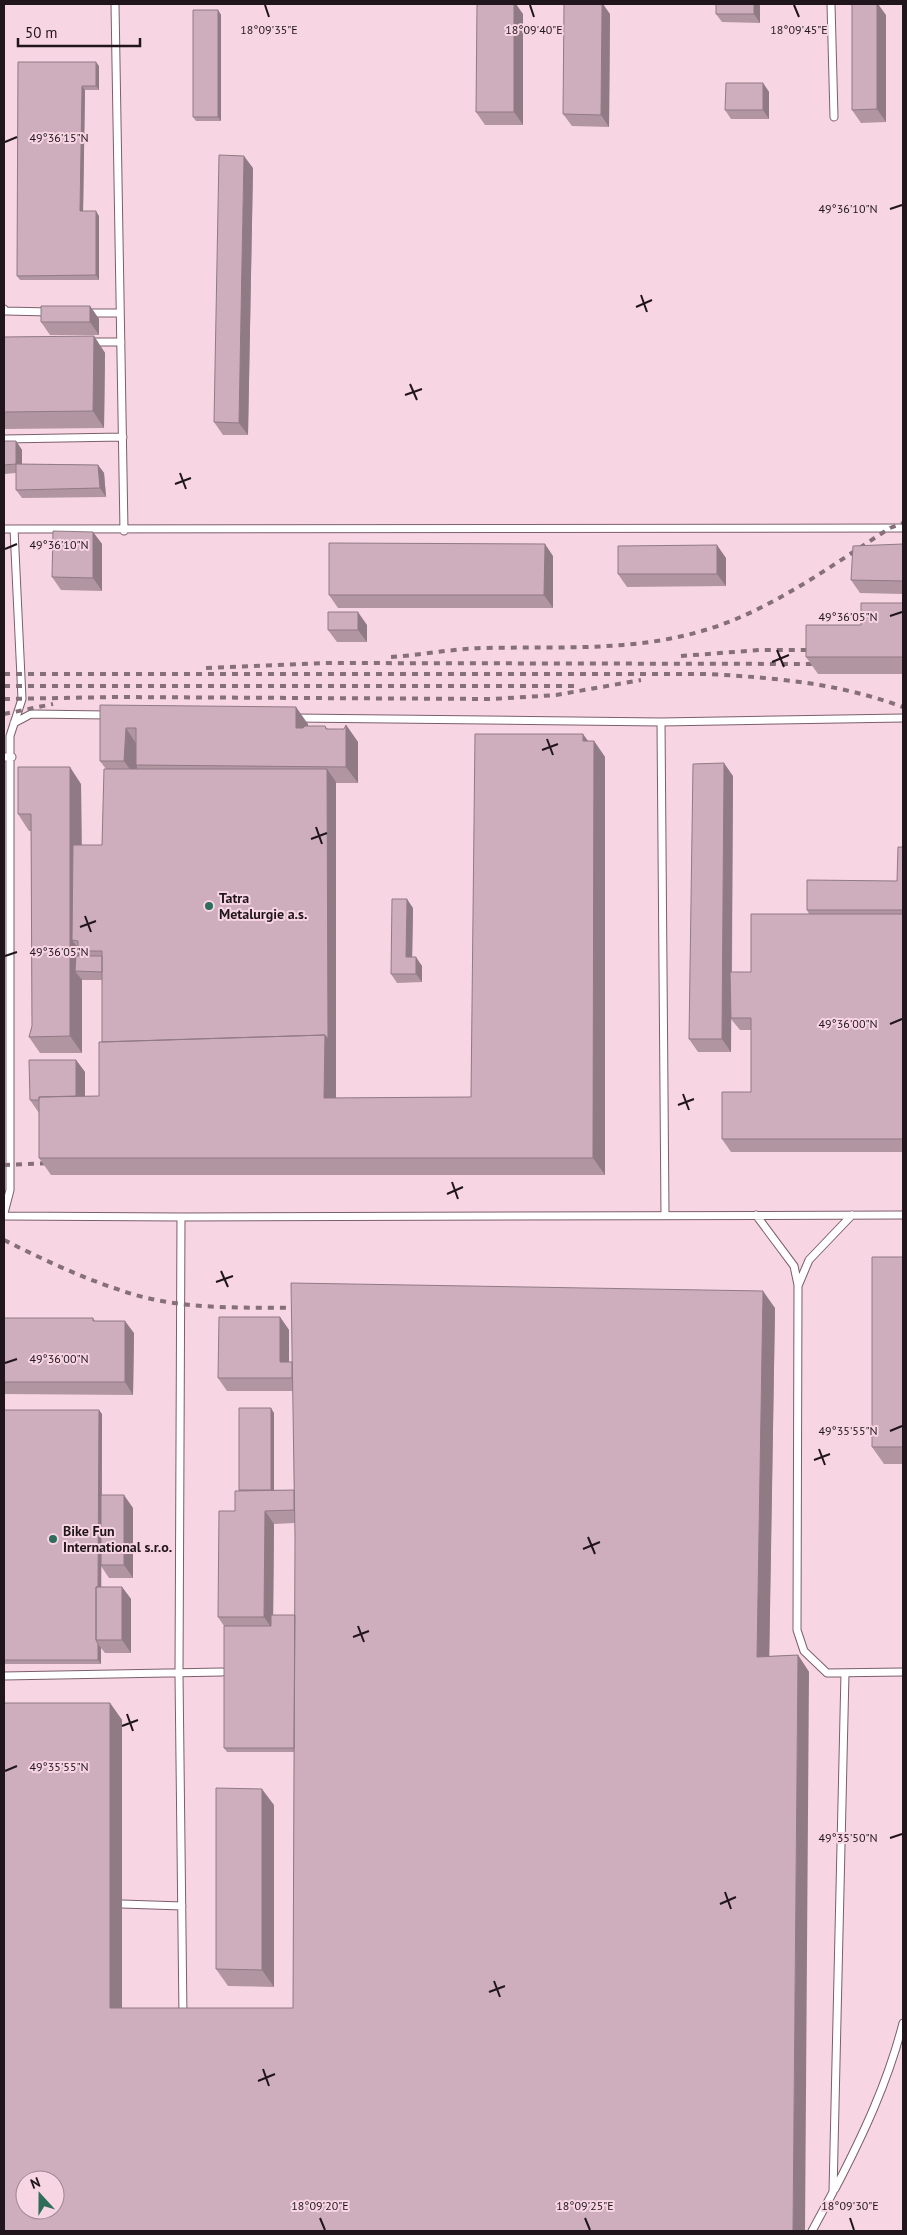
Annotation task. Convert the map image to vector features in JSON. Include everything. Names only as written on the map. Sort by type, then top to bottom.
[{"type":"lane","points":[[115,4],[124,530]]},
{"type":"lane","points":[[831,4],[834,117]]},
{"type":"lane","points":[[4,309],[6,311],[62,312]]},
{"type":"lane","points":[[80,312],[120,313]]},
{"type":"lane","points":[[82,342],[121,342]]},
{"type":"lane","points":[[4,439],[123,437]]},
{"type":"lane","points":[[4,529],[903,528]]},
{"type":"lane","points":[[14,530],[22,699],[13,723],[8,757],[10,1190],[4,1214],[181,1217],[903,1215]]},
{"type":"lane","points":[[13,723],[31,714],[120,715]]},
{"type":"lane","points":[[287,718],[661,722],[903,718]]},
{"type":"lane","points":[[661,722],[665,1216]]},
{"type":"lane","points":[[756,1215],[794,1266],[798,1286],[797,1630],[804,1651],[827,1673],[903,1672]]},
{"type":"lane","points":[[798,1286],[810,1260],[852,1215]]},
{"type":"lane","points":[[181,1217],[179,1674],[183,2024]]},
{"type":"lane","points":[[4,1676],[222,1672]]},
{"type":"lane","points":[[833,2192],[845,1673]]},
{"type":"lane","points":[[122,1904],[182,1906]]},
{"type":"lane","points":[[812,2231],[866,2128],[892,2064],[903,2023]]},
{"type":"building","points":[[477,4],[514,4],[514,112],[476,112]]},
{"type":"building","points":[[564,4],[602,4],[601,115],[563,114]]},
{"type":"building","points":[[716,4],[754,4],[754,14],[716,14]]},
{"type":"building","points":[[852,4],[877,4],[877,109],[852,110]]},
{"type":"building","points":[[193,10],[218,10],[218,117],[193,117]]},
{"type":"building","points":[[18,62],[96,62],[96,86],[82,86],[80,211],[96,211],[96,275],[17,276]]},
{"type":"building","points":[[726,83],[763,83],[763,110],[725,110]]},
{"type":"building","points":[[219,155],[244,156],[239,423],[214,422]]},
{"type":"building","points":[[41,306],[90,306],[90,322],[41,322]]},
{"type":"building","points":[[94,336],[93,411],[4,412],[4,337]]},
{"type":"building","points":[[4,441],[16,441],[16,464],[4,465]]},
{"type":"building","points":[[16,464],[98,465],[100,488],[16,490]]},
{"type":"building","points":[[53,531],[93,532],[93,578],[52,577]]},
{"type":"building","points":[[329,543],[545,544],[544,595],[329,595]]},
{"type":"building","points":[[903,544],[903,581],[851,580],[853,546]]},
{"type":"building","points":[[717,545],[717,574],[618,574],[618,546]]},
{"type":"building","points":[[861,603],[903,603],[903,657],[806,657],[806,625],[861,625]]},
{"type":"building","points":[[328,612],[358,612],[358,630],[328,630]]},
{"type":"building","points":[[100,705],[296,707],[296,728],[325,726],[326,729],[344,729],[346,725],[346,767],[136,765],[136,728],[126,728],[124,761],[100,761]]},
{"type":"building","points":[[475,734],[583,734],[583,741],[594,741],[593,1158],[39,1158],[39,1097],[99,1096],[99,1042],[325,1035],[324,1098],[471,1097]]},
{"type":"building","points":[[724,763],[722,1039],[689,1039],[693,764]]},
{"type":"building","points":[[18,767],[70,767],[70,1036],[29,1037],[32,1026],[31,814],[18,814]]},
{"type":"building","name":"Tatra Metalurgie a.s.","points":[[104,769],[327,769],[328,1039],[325,1035],[102,1042],[102,951],[78,951],[78,941],[72,940],[73,845],[102,845]]},
{"type":"building","points":[[898,847],[903,847],[903,910],[807,910],[807,880],[897,881]]},
{"type":"building","points":[[392,899],[407,899],[406,957],[416,957],[416,974],[391,974]]},
{"type":"building","points":[[751,914],[903,914],[903,1139],[722,1139],[722,1092],[751,1092],[751,1018],[731,1018],[730,972],[751,972]]},
{"type":"building","points":[[76,956],[102,956],[102,972],[75,971]]},
{"type":"building","points":[[29,1060],[76,1060],[76,1096],[39,1097],[39,1100],[30,1100]]},
{"type":"building","points":[[872,1257],[903,1257],[903,1447],[872,1447]]},
{"type":"building","points":[[291,1283],[763,1291],[757,1657],[798,1655],[793,2231],[4,2231],[4,1703],[110,1703],[110,2008],[293,2008],[295,1536]]},
{"type":"building","points":[[219,1317],[280,1317],[280,1362],[292,1362],[292,1378],[218,1378]]},
{"type":"building","points":[[4,1318],[93,1318],[93,1321],[125,1321],[125,1382],[4,1382]]},
{"type":"building","points":[[239,1408],[271,1408],[271,1490],[239,1490]]},
{"type":"building","name":"Bike Fun International s.r.o.","points":[[4,1410],[99,1410],[98,1587],[96,1587],[98,1660],[4,1660]]},
{"type":"building","points":[[294,1490],[294,1510],[265,1511],[264,1617],[218,1617],[219,1511],[235,1511],[235,1491]]},
{"type":"building","points":[[101,1495],[124,1495],[124,1565],[101,1565]]},
{"type":"building","points":[[96,1587],[122,1587],[122,1640],[96,1640]]},
{"type":"building","points":[[271,1615],[295,1615],[294,1748],[224,1748],[224,1626],[271,1626]]},
{"type":"building","points":[[216,1788],[262,1789],[262,1970],[216,1969]]},
{"type":"railway","points":[[391,657],[482,648],[610,646],[673,638],[705,630],[736,619],[776,600],[890,528],[903,523]]},
{"type":"railway","points":[[681,656],[760,650],[821,650]]},
{"type":"railway","points":[[206,668],[324,663],[826,664]]},
{"type":"railway","points":[[4,674],[708,674],[758,677],[831,687],[855,692],[903,707]]},
{"type":"railway","points":[[4,699],[116,697],[492,699],[556,695],[641,680]]},
{"type":"railway","points":[[4,686],[576,686]]},
{"type":"railway","points":[[4,714],[53,704]]},
{"type":"railway","points":[[4,1165],[51,1163]]},
{"type":"railway","points":[[4,1240],[77,1274],[108,1286],[167,1302],[213,1307],[305,1308]]},
{"type":"place","name":"Tatra Metalurgie a.s.","points":[[209,906]]},
{"type":"place","name":"Bike Fun International s.r.o.","points":[[53,1539]]}]
